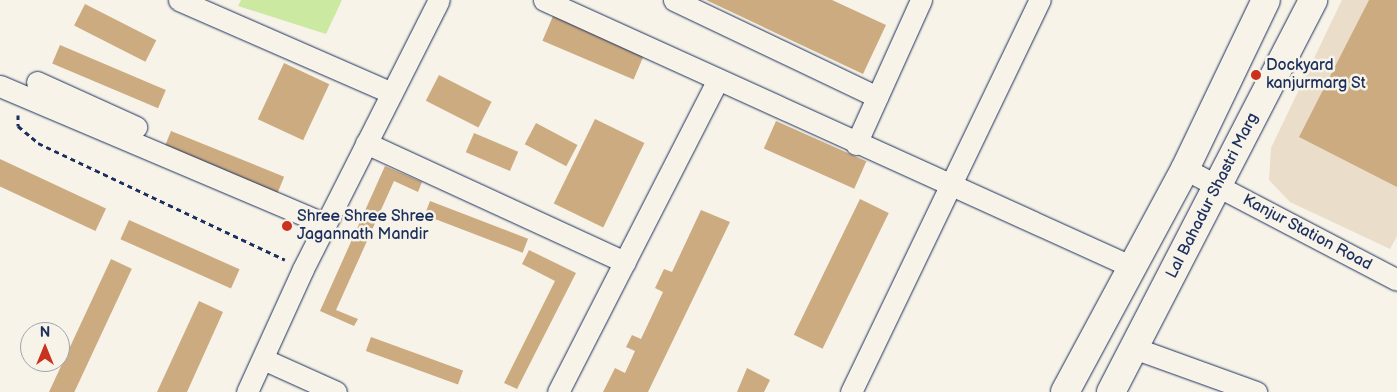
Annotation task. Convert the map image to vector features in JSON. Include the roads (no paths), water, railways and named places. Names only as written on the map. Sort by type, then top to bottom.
[{"type":"main road","points":[[1066,392],[1130,266],[1185,169],[1266,0]]},
{"type":"main road","name":"Lal Bahadur Shastri Marg","points":[[1111,392],[1313,0]]},
{"type":"street","points":[[179,0],[392,93]]},
{"type":"street","points":[[247,392],[325,224],[439,0]]},
{"type":"street","points":[[674,0],[877,97]]},
{"type":"street","points":[[856,144],[921,0]]},
{"type":"street","points":[[851,392],[1040,0]]},
{"type":"street","points":[[554,2],[856,144],[1130,266]]},
{"type":"street","points":[[558,392],[718,80]]},
{"type":"street","points":[[0,86],[31,90],[63,103],[325,224]]},
{"type":"street","points":[[113,125],[136,127]]},
{"type":"street","points":[[366,143],[625,262]]},
{"type":"street","name":"Kanjur Station Road","points":[[1185,169],[1397,280]]},
{"type":"street","points":[[1134,348],[1256,392]]},
{"type":"street","points":[[263,359],[336,392]]},
{"type":"place","name":"Dockyard kanjurmarg St","points":[[1256,75]]},
{"type":"place","name":"Shree Shree Shree Jagannath Mandir","points":[[287,226]]}]
